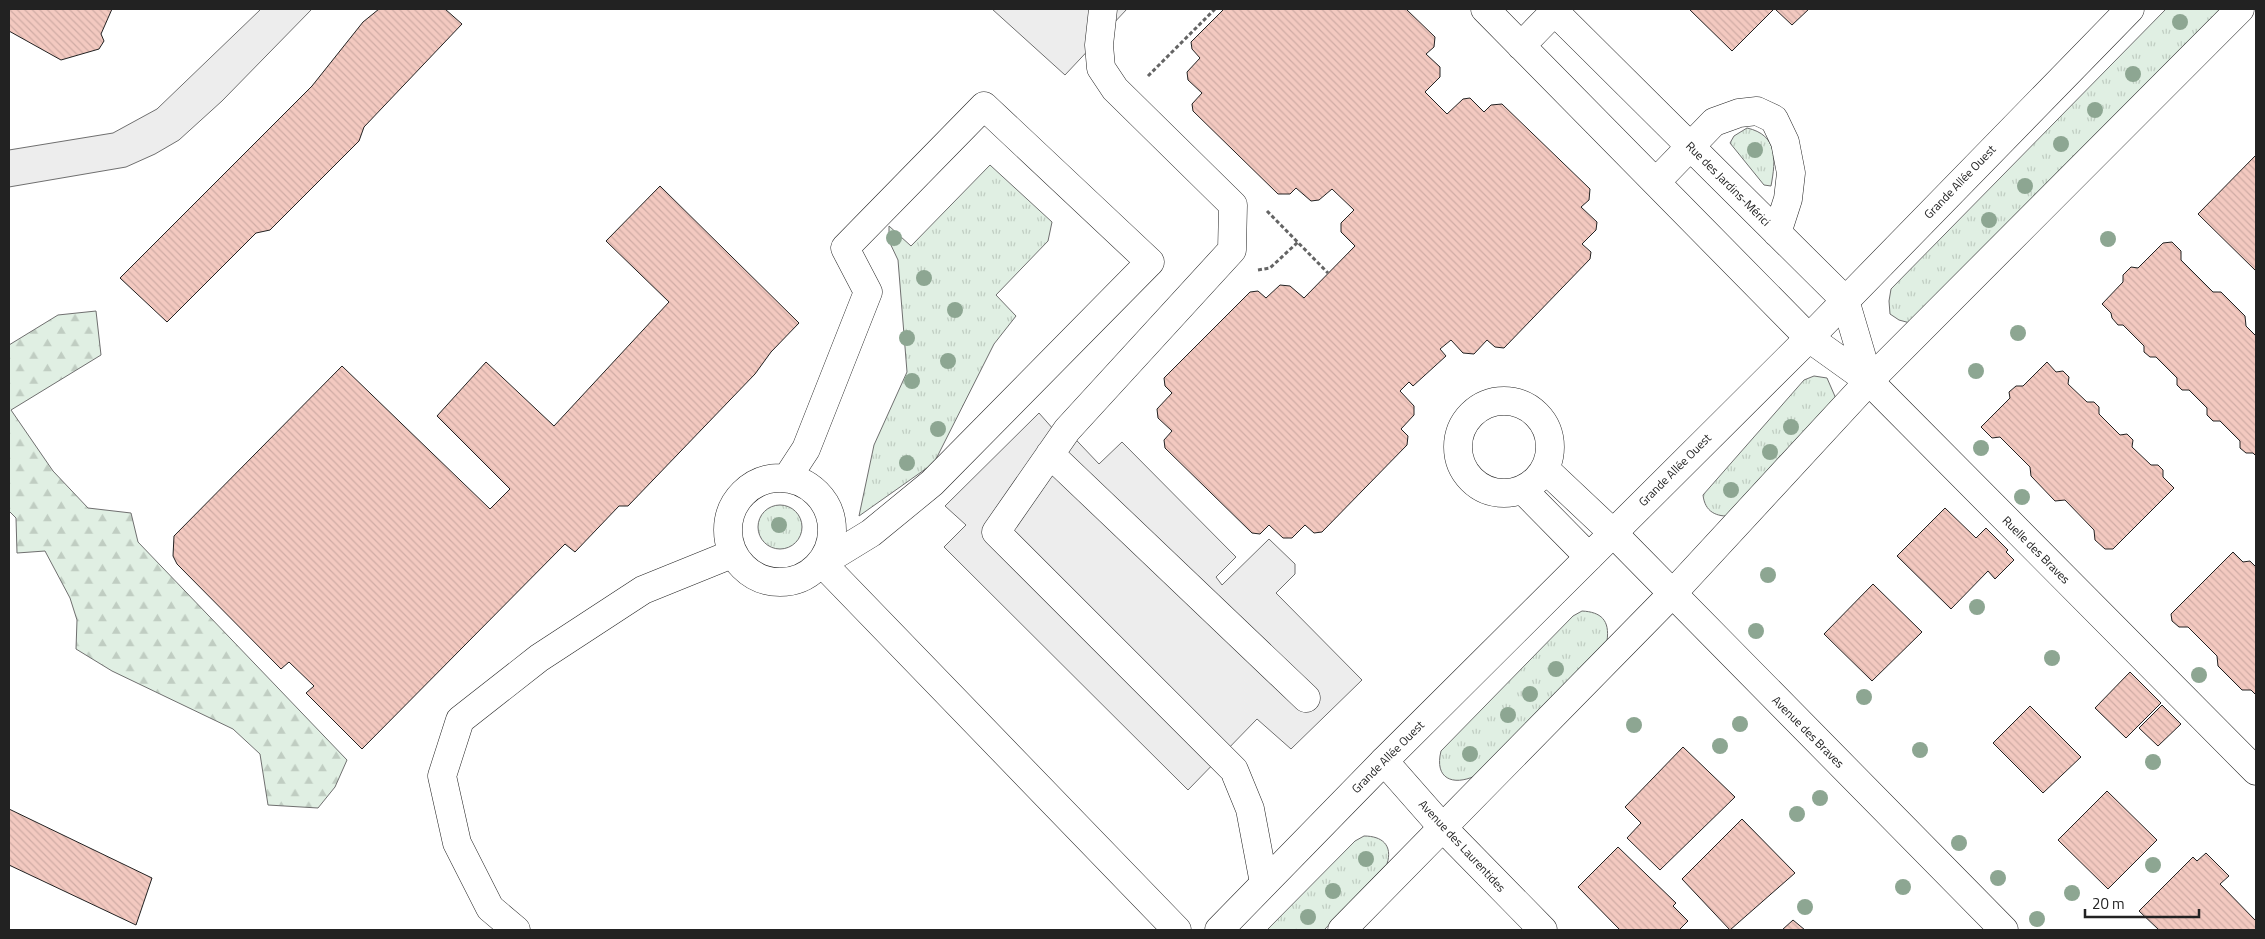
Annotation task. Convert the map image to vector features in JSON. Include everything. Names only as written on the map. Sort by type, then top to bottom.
[{"type":"main road","points":[[1103,9],[1099,45],[1101,68],[1115,89],[1233,205],[1232,250],[1067,430],[996,532],[1234,770],[1250,809],[1264,883]]},
{"type":"main road","points":[[1485,9],[1809,338]]},
{"type":"main road","name":"Grande Allée Ouest","points":[[1219,930],[1384,761],[1809,338],[2130,9]]},
{"type":"main road","points":[[1342,930],[1672,594],[1869,381],[2240,9]]},
{"type":"main road","points":[[1521,46],[1553,10]]},
{"type":"main road","name":"Rue des Jardins-Mérici","points":[[1553,10],[1845,300],[1869,381]]},
{"type":"main road","points":[[787,478],[806,449],[868,292],[845,248],[984,106],[1150,262],[932,483],[871,533],[822,563],[808,575],[792,582],[774,583],[757,578],[742,568],[732,554],[728,538],[728,522],[733,506],[742,494],[755,484],[771,478],[787,478],[802,483],[816,492],[828,510],[832,534],[829,549],[822,563]]},
{"type":"main road","points":[[1656,182],[1714,122],[1739,113],[1757,111],[1774,119],[1785,142],[1791,173],[1788,199],[1777,232]]},
{"type":"main road","name":"Ruelle des Braves","points":[[1809,338],[1869,381],[2256,771]]},
{"type":"main road","points":[[1510,401],[1524,405],[1536,413],[1546,425],[1550,439],[1550,454],[1545,469],[1536,481],[1523,490],[1508,493],[1492,492],[1478,485],[1467,474],[1460,460],[1458,444],[1461,429],[1469,416],[1481,407],[1495,402],[1510,401]]},
{"type":"main road","points":[[1050,454],[1306,698]]},
{"type":"main road","name":"Avenue des Braves","points":[[1545,469],[1613,533],[2004,930]]},
{"type":"main road","points":[[1523,490],[1589,557]]},
{"type":"main road","points":[[516,930],[490,908],[457,843],[442,776],[460,720],[539,658],[643,590],[732,554]]},
{"type":"main road","points":[[822,563],[1177,930]]},
{"type":"main road","name":"Avenue des Laurentides","points":[[1384,761],[1443,828],[1543,930]]},
{"type":"path","points":[[1266,210],[1328,273]]},
{"type":"path","points":[[1252,271],[1270,268],[1298,242]]},
{"type":"green space","points":[[2166,9],[2225,9],[1910,323],[1899,320],[1890,314],[1889,301],[1891,289]]},
{"type":"green space","points":[[1747,128],[1757,131],[1770,142],[1774,158],[1771,186],[1764,185],[1730,143],[1734,136]]},
{"type":"green space","points":[[990,165],[1052,222],[1048,241],[996,295],[1016,316],[994,344],[934,463],[859,516],[874,445],[907,372],[898,260],[889,241],[889,226],[911,246]]},
{"type":"green space","points":[[96,311],[101,355],[11,410],[53,471],[88,508],[131,513],[138,542],[347,760],[335,787],[318,808],[268,805],[260,754],[233,729],[112,671],[76,649],[77,620],[70,598],[45,551],[17,553],[16,518],[9,511],[9,345],[58,315]]},
{"type":"green space","points":[[1814,376],[1827,378],[1837,401],[1732,516],[1721,516],[1712,512],[1706,506],[1703,495],[1804,380]]},
{"type":"green space","points":[[784,505],[796,511],[801,518],[801,536],[796,543],[789,548],[776,549],[768,546],[761,539],[758,523],[761,515],[768,508]]},
{"type":"green space","points":[[1582,611],[1594,613],[1603,619],[1607,628],[1607,641],[1475,776],[1459,780],[1447,778],[1440,768],[1441,751],[1573,616]]},
{"type":"green space","points":[[1364,836],[1376,838],[1385,843],[1388,852],[1387,864],[1324,930],[1267,930],[1355,841]]},
{"type":"shaded area","points":[[261,9],[312,9],[222,101],[179,140],[155,154],[126,167],[9,187],[9,150],[113,133],[157,109]]},
{"type":"shaded area","points":[[992,9],[1127,9],[1065,75]]},
{"type":"shaded area","points":[[1039,413],[1054,430],[1061,424],[1099,464],[1122,442],[1236,557],[1216,577],[1222,585],[1269,539],[1295,564],[1295,574],[1276,593],[1362,680],[1291,749],[1257,719],[1188,790],[944,547],[966,525],[945,506]]},
{"type":"building","points":[[9,9],[112,9],[101,34],[104,41],[99,49],[61,60],[9,31]]},
{"type":"building","points":[[379,9],[445,9],[462,24],[364,127],[359,141],[270,230],[256,233],[167,322],[120,278],[312,86],[363,22]]},
{"type":"building","points":[[1224,9],[1406,9],[1435,37],[1434,47],[1426,54],[1440,67],[1440,77],[1425,92],[1447,114],[1463,99],[1470,98],[1484,112],[1491,105],[1502,104],[1590,189],[1589,200],[1581,207],[1597,222],[1596,230],[1582,244],[1591,252],[1590,259],[1504,348],[1495,347],[1487,340],[1474,354],[1463,353],[1451,340],[1440,349],[1446,356],[1413,386],[1409,382],[1400,391],[1414,406],[1414,415],[1401,429],[1408,436],[1407,445],[1322,532],[1314,533],[1305,525],[1292,538],[1283,538],[1269,525],[1260,534],[1252,533],[1165,448],[1164,440],[1172,431],[1158,418],[1157,409],[1172,393],[1165,386],[1164,378],[1250,292],[1258,291],[1266,298],[1280,285],[1290,286],[1304,298],[1355,246],[1341,232],[1341,223],[1354,210],[1332,189],[1319,200],[1311,201],[1296,188],[1290,194],[1278,194],[1193,111],[1192,104],[1202,93],[1188,80],[1187,72],[1200,58],[1192,49],[1191,42]]},
{"type":"building","points":[[1689,9],[1774,9],[1732,51]]},
{"type":"building","points":[[1775,9],[1809,9],[1792,25]]},
{"type":"building","points":[[2256,155],[2256,271],[2198,214]]},
{"type":"building","points":[[660,186],[799,323],[771,352],[755,374],[628,506],[619,506],[575,552],[565,544],[362,749],[306,693],[314,686],[289,662],[281,669],[177,564],[173,556],[174,536],[342,366],[490,509],[510,489],[437,416],[486,362],[554,426],[669,302],[606,241]]},
{"type":"building","points":[[2172,242],[2181,251],[2181,260],[2213,292],[2221,292],[2245,316],[2246,326],[2256,336],[2256,456],[2253,453],[2246,453],[2240,448],[2240,441],[2220,421],[2213,421],[2207,415],[2207,408],[2189,390],[2182,390],[2177,385],[2177,378],[2156,357],[2150,357],[2144,352],[2144,346],[2123,325],[2118,325],[2112,318],[2111,313],[2102,304],[2123,282],[2123,275],[2131,267],[2138,268],[2163,243]]},
{"type":"building","points":[[2047,362],[2056,372],[2063,371],[2069,377],[2068,384],[2087,402],[2094,402],[2099,407],[2099,414],[2120,435],[2127,434],[2133,440],[2132,447],[2151,465],[2158,465],[2163,470],[2163,477],[2174,488],[2113,549],[2105,549],[2095,540],[2094,530],[2065,500],[2055,501],[2031,476],[2030,467],[2000,437],[1992,438],[1981,427],[2010,398],[2009,392],[2016,386],[2023,386]]},
{"type":"building","points":[[1945,508],[1976,538],[1986,528],[2008,550],[2006,552],[2014,560],[1995,579],[1988,571],[1951,609],[1897,556]]},
{"type":"building","points":[[2233,552],[2243,562],[2250,561],[2256,567],[2256,695],[2251,690],[2242,690],[2218,666],[2217,656],[2188,627],[2179,627],[2172,621],[2171,614]]},
{"type":"building","points":[[1873,584],[1922,632],[1872,681],[1824,634]]},
{"type":"building","points":[[2130,672],[2161,703],[2126,738],[2095,708]]},
{"type":"building","points":[[2162,705],[2181,724],[2158,746],[2139,728]]},
{"type":"building","points":[[2030,706],[2081,757],[2043,793],[1993,743]]},
{"type":"building","points":[[1683,747],[1735,797],[1660,870],[1627,838],[1641,823],[1625,807]]},
{"type":"building","points":[[2107,791],[2157,840],[2108,889],[2058,840]]},
{"type":"building","points":[[9,809],[152,878],[136,925],[9,865]]},
{"type":"building","points":[[1742,819],[1795,873],[1730,930],[1682,879]]},
{"type":"building","points":[[1618,847],[1676,903],[1673,906],[1688,921],[1679,930],[1620,930],[1578,887]]},
{"type":"building","points":[[2206,853],[2229,876],[2220,884],[2256,921],[2256,930],[2159,930],[2139,911],[2193,857],[2197,861]]},
{"type":"building","points":[[1793,920],[1805,930],[1782,930]]}]
